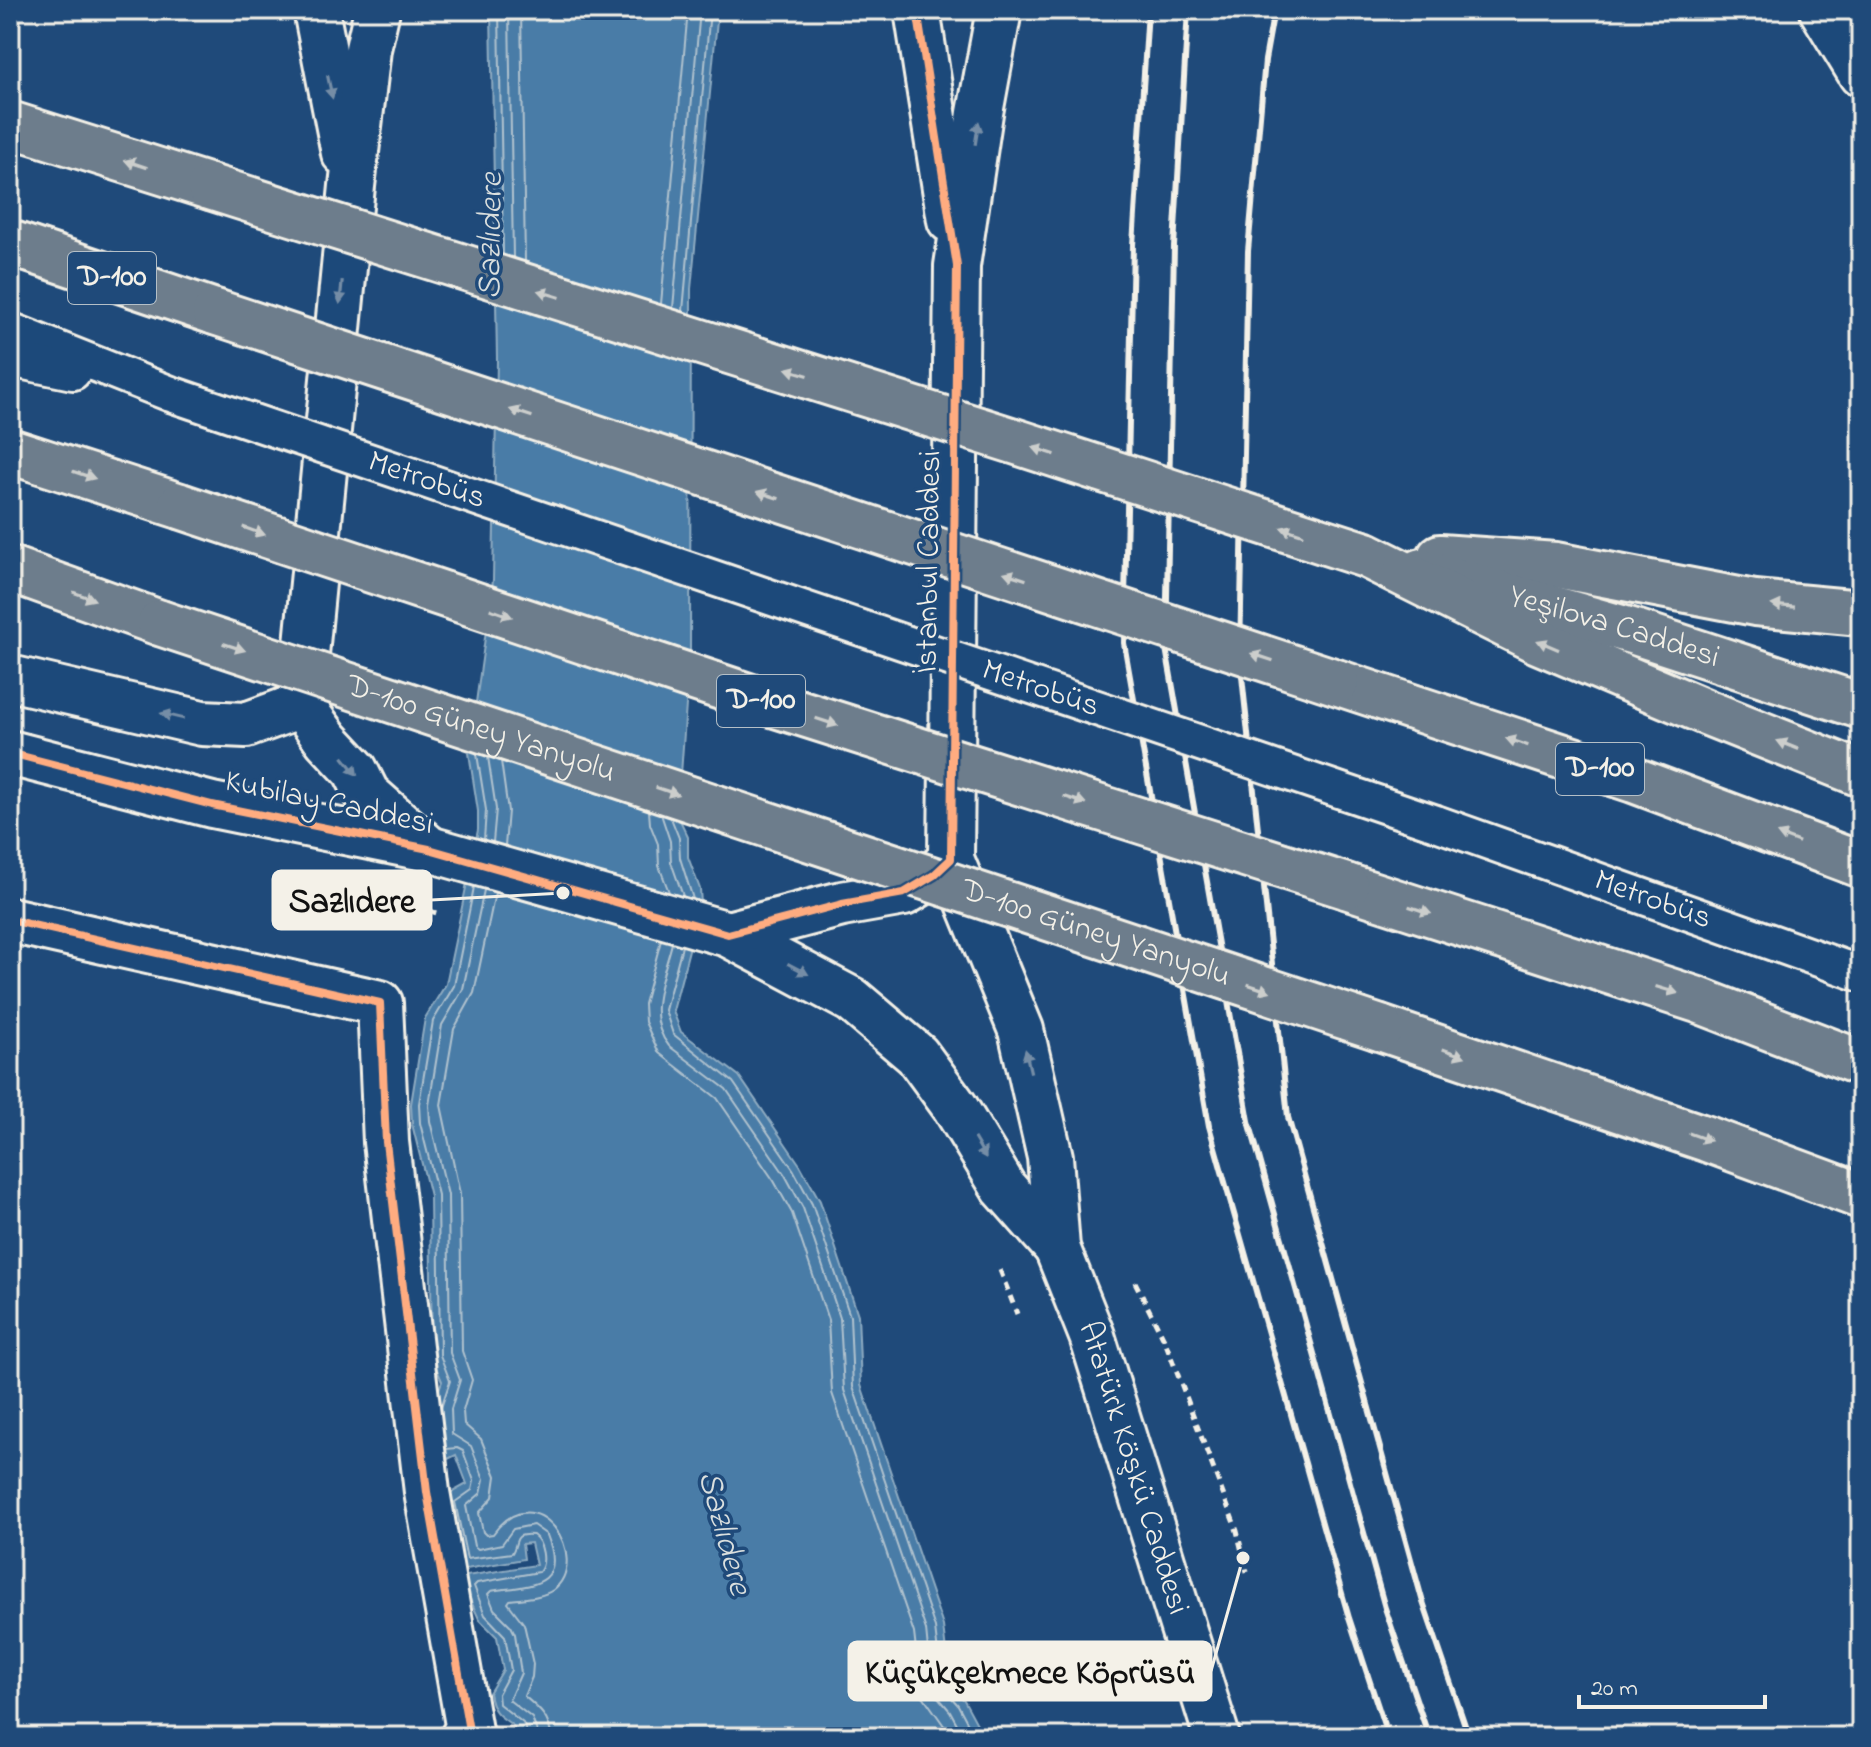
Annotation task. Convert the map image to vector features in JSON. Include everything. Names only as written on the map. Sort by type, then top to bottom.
[{"type":"main road","points":[[316,10],[352,186]]},
{"type":"main road","points":[[377,10],[368,49],[352,186],[301,705],[355,770],[367,794],[429,849]]},
{"type":"main road","points":[[917,10],[957,266]]},
{"type":"main road","name":"İstanbul Caddesi","points":[[951,859],[957,266],[999,10]]},
{"type":"main road","points":[[1822,10],[1861,74]]},
{"type":"main road","points":[[10,124],[1366,555],[1538,641],[1861,774]]},
{"type":"main road","name":"D-100","points":[[10,243],[1634,780],[1861,865]]},
{"type":"main road","name":"D-100","points":[[10,451],[757,699],[1698,1000],[1861,1063]]},
{"type":"main road","points":[[1366,555],[1556,565],[1755,603],[1861,613]]},
{"type":"main road","name":"Yeşilova Caddesi","points":[[1366,555],[1635,632],[1861,706]]},
{"type":"main road","name":"D-100 Güney Yanyolu","points":[[10,569],[160,623],[1380,1028],[1707,1139],[1861,1196]]},
{"type":"main road","name":"Kubilay Caddesi","points":[[10,678],[202,723],[246,725],[301,705]]},
{"type":"main road","name":"Kubilay Caddesi","points":[[10,753],[212,805],[429,849],[728,934],[852,1000],[917,1055],[955,1107],[1004,1188],[1057,1248]]},
{"type":"main road","points":[[728,934],[842,904],[904,893],[934,875],[951,859],[1021,1030],[1050,1157],[1057,1248]]},
{"type":"main road","points":[[10,920],[380,1003],[386,1142],[427,1492],[466,1736]]},
{"type":"main road","name":"Atatürk Köşkü Caddesi","points":[[1057,1248],[1092,1336],[1217,1737]]},
{"type":"lane","name":"Metrobüs","points":[[10,330],[171,394],[1436,823],[1861,974]]},
{"type":"lane","name":"Metrobüs","points":[[10,359],[171,394]]},
{"type":"path","points":[[1135,1282],[1165,1341],[1237,1531],[1247,1572]]},
{"type":"water","points":[[491,10],[718,10],[691,289],[690,649],[678,816],[688,837],[688,857],[700,889],[701,904],[673,1011],[681,1032],[739,1076],[800,1165],[820,1201],[858,1315],[861,1385],[943,1626],[950,1686],[964,1700],[984,1737],[522,1737],[498,1715],[491,1703],[489,1693],[503,1670],[497,1637],[479,1619],[460,1577],[536,1565],[531,1543],[522,1544],[524,1559],[460,1570],[445,1496],[467,1484],[456,1455],[440,1463],[433,1407],[442,1381],[432,1358],[430,1196],[412,1124],[411,1104],[425,1018],[446,984],[478,830],[469,753],[493,580],[497,359]]},
{"type":"railway","points":[[1148,10],[1133,245],[1124,643],[1209,1126],[1349,1618],[1388,1737]]},
{"type":"railway","points":[[1188,10],[1174,246],[1166,648],[1249,1121],[1385,1608],[1429,1737]]},
{"type":"railway","points":[[1274,10],[1265,60],[1248,251],[1240,657],[1288,1117],[1422,1599],[1469,1737]]},
{"type":"cycle path","points":[[10,753],[212,805],[429,849],[728,934],[842,904],[904,893],[934,875],[951,859],[957,266],[917,10]]},
{"type":"cycle path","points":[[10,920],[380,1003],[386,1142],[427,1492],[470,1736],[463,1737]]},
{"type":"place","name":"Sazlıdere","points":[[563,893]]},
{"type":"place","name":"Küçükçekmece Köprüsü","points":[[1243,1558]]}]
